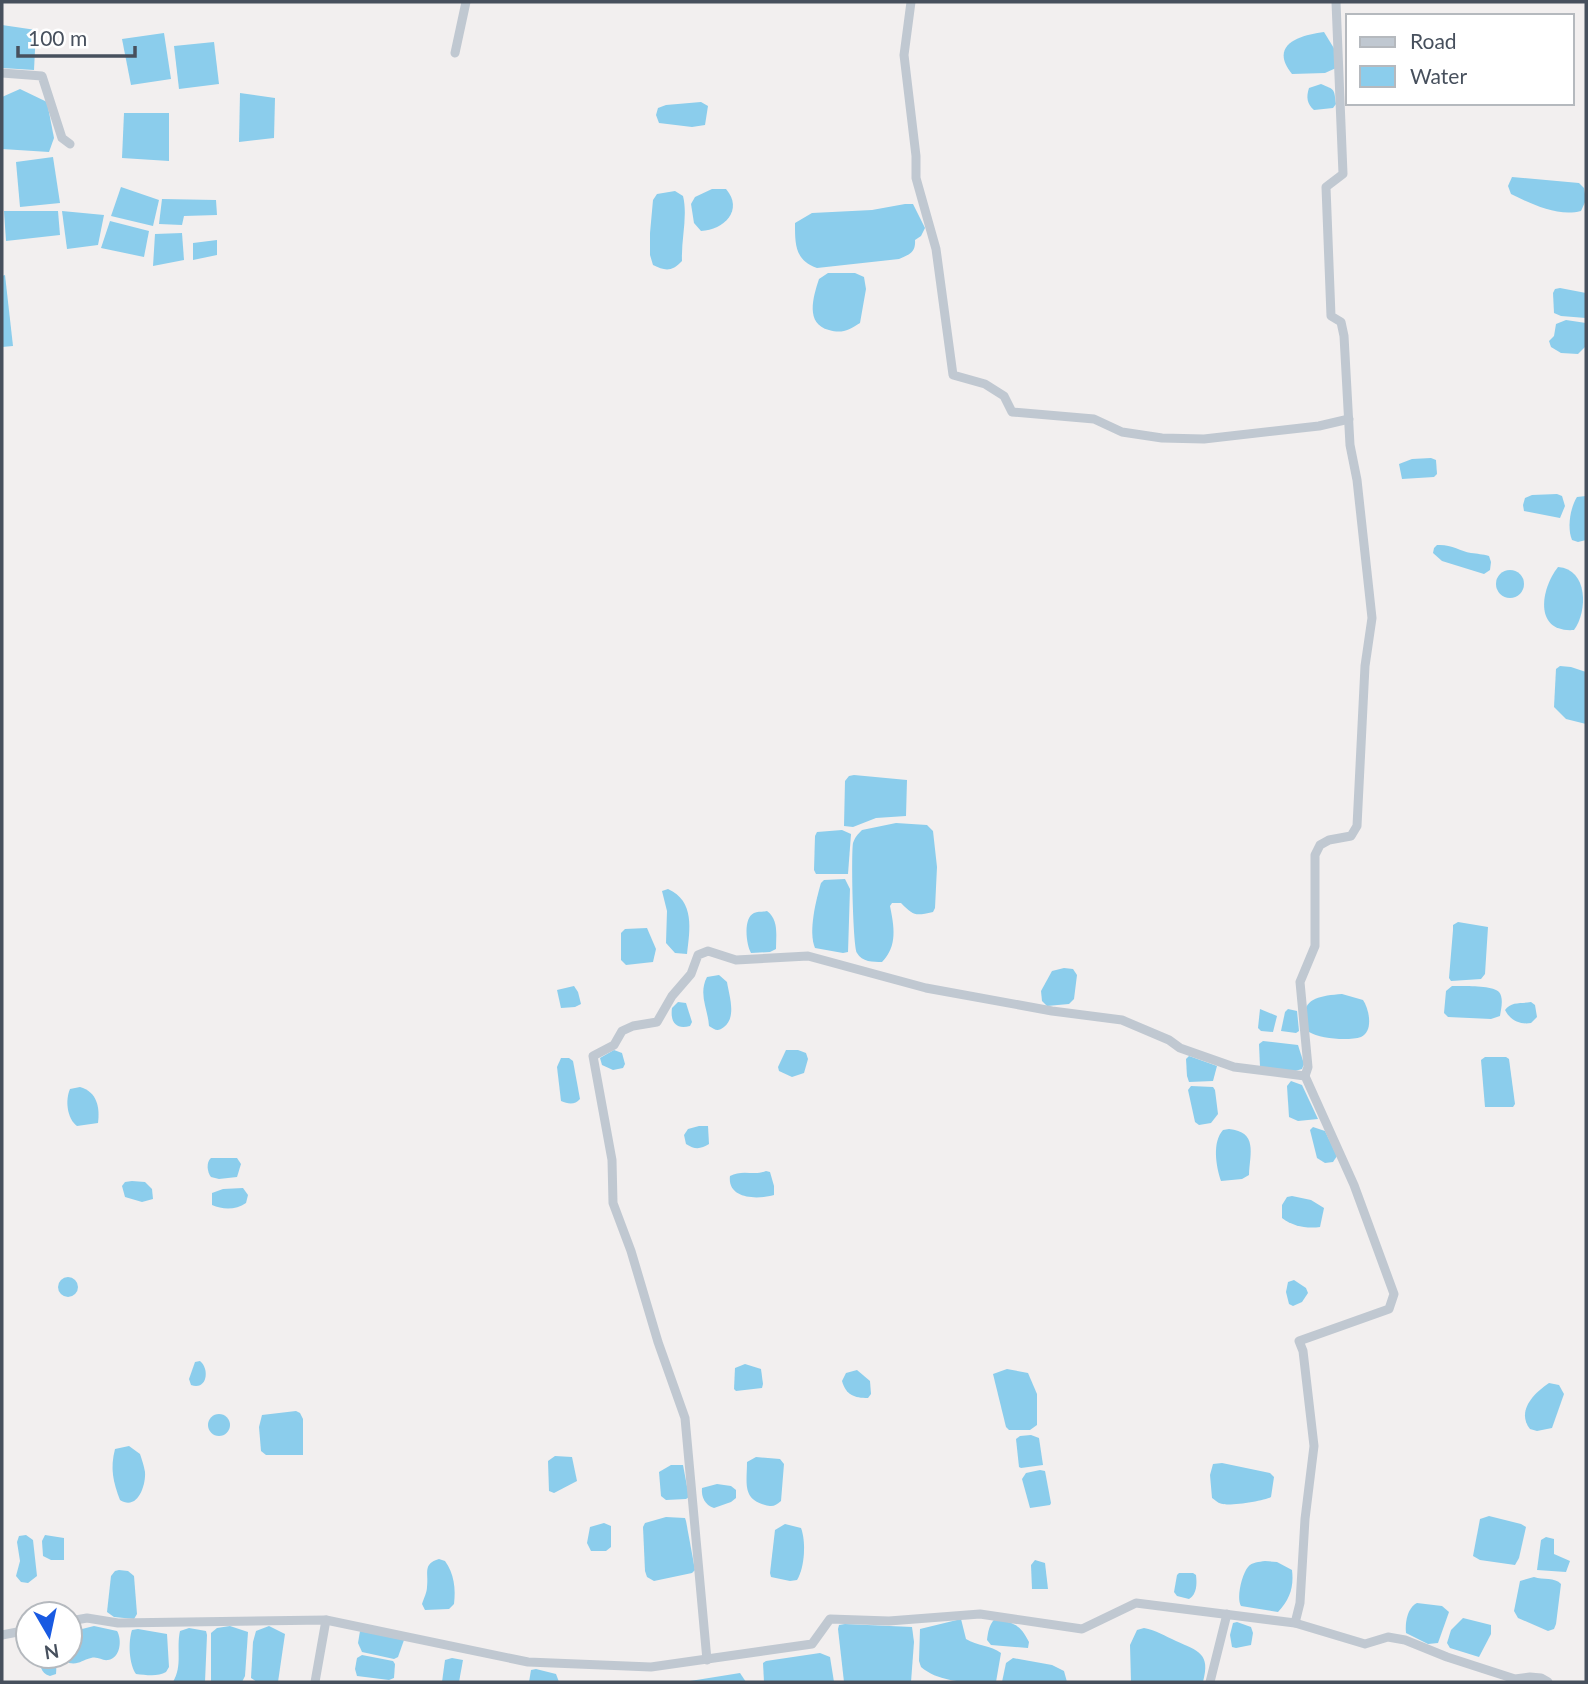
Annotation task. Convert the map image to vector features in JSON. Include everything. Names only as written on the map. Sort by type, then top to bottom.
[{"type":"street","points":[[455,53],[466,2]]},
{"type":"street","points":[[911,2],[904,55],[916,156],[916,178],[936,249],[953,375],[985,384],[1004,396],[1012,412],[1094,419],[1122,432],[1163,439],[1204,439],[1319,426],[1349,419]]},
{"type":"street","points":[[1295,1623],[1300,1603],[1305,1519],[1314,1446],[1303,1351],[1299,1340],[1389,1309],[1395,1294],[1354,1185],[1305,1076],[1308,1067],[1300,982],[1315,946],[1315,855],[1320,845],[1329,840],[1351,836],[1357,826],[1365,666],[1372,618],[1357,480],[1350,445],[1344,335],[1342,322],[1331,316],[1326,187],[1343,174],[1336,2]]},
{"type":"street","points":[[2,73],[42,76],[62,138],[70,144]]},
{"type":"street","points":[[707,1660],[685,1418],[613,1203],[612,1160],[593,1056],[614,1045],[622,1031],[633,1026],[657,1022],[672,996],[691,974],[698,955],[708,951],[736,960],[808,956],[926,988],[1052,1011],[1122,1020],[1169,1040],[1180,1048],[1234,1068],[1305,1076]]},
{"type":"street","points":[[84,1618],[118,1623],[326,1620],[528,1662],[651,1667],[812,1644],[830,1619],[889,1621],[980,1615],[1082,1629],[1136,1603],[1295,1623],[1365,1644],[1388,1637],[1405,1640],[1515,1679],[1541,1678],[1548,1682]]},
{"type":"street","points":[[1210,1682],[1227,1614]]},
{"type":"street","points":[[315,1682],[326,1620]]},
{"type":"water","points":[[2,25],[36,30],[34,70],[2,68]]},
{"type":"water","points":[[1324,32],[1335,50],[1336,68],[1325,73],[1292,74],[1286,64],[1286,48],[1297,39]]},
{"type":"water","points":[[164,33],[171,79],[131,85],[122,39]]},
{"type":"water","points":[[214,42],[219,84],[179,89],[174,46]]},
{"type":"water","points":[[1321,84],[1333,90],[1336,104],[1333,108],[1314,110],[1307,97],[1308,91],[1309,88]]},
{"type":"water","points":[[20,89],[47,102],[54,138],[49,152],[2,149],[2,97]]},
{"type":"water","points":[[240,93],[275,98],[274,138],[239,142]]},
{"type":"water","points":[[701,102],[708,106],[705,125],[692,127],[659,123],[656,115],[658,108]]},
{"type":"water","points":[[124,113],[169,113],[169,161],[122,158]]},
{"type":"water","points":[[53,157],[60,203],[20,207],[16,162]]},
{"type":"water","points":[[1512,177],[1579,183],[1584,188],[1586,200],[1581,211],[1563,212],[1545,208],[1511,194],[1508,186]]},
{"type":"water","points":[[121,187],[159,200],[153,226],[111,216]]},
{"type":"water","points":[[712,189],[726,189],[733,204],[732,211],[724,223],[701,231],[694,223],[691,204],[695,197]]},
{"type":"water","points":[[675,191],[683,196],[684,204],[682,261],[672,269],[665,269],[653,265],[650,255],[653,200],[657,194]]},
{"type":"water","points":[[162,199],[216,200],[217,215],[184,216],[182,225],[159,224]]},
{"type":"water","points":[[913,204],[925,228],[915,240],[913,250],[903,258],[817,268],[800,256],[795,238],[795,223],[812,213],[872,210]]},
{"type":"water","points":[[4,211],[58,211],[60,235],[6,241]]},
{"type":"water","points":[[62,211],[104,215],[98,245],[67,249]]},
{"type":"water","points":[[110,221],[149,231],[144,257],[101,248]]},
{"type":"water","points":[[182,233],[184,260],[153,266],[155,234]]},
{"type":"water","points":[[217,240],[217,255],[193,260],[193,243]]},
{"type":"water","points":[[828,273],[855,273],[864,277],[866,289],[860,323],[845,331],[838,332],[821,327],[814,316],[813,301],[819,279]]},
{"type":"water","points":[[5,275],[13,346],[2,347],[2,276]]},
{"type":"water","points":[[1560,288],[1586,293],[1586,318],[1554,313],[1553,293]]},
{"type":"water","points":[[1566,320],[1586,323],[1586,346],[1578,354],[1561,353],[1551,347],[1549,341],[1554,336],[1556,324]]},
{"type":"water","points":[[1412,459],[1436,460],[1437,474],[1434,477],[1402,479],[1399,464]]},
{"type":"water","points":[[1532,495],[1562,496],[1565,506],[1560,518],[1524,511],[1525,498]]},
{"type":"water","points":[[1586,496],[1586,540],[1578,542],[1572,540],[1570,518],[1577,497]]},
{"type":"water","points":[[1437,545],[1489,556],[1490,570],[1484,574],[1442,561],[1433,553]]},
{"type":"water","points":[[1558,567],[1575,575],[1580,583],[1582,612],[1574,630],[1552,625],[1544,608],[1547,587]]},
{"type":"water","points":[[1510,570],[1520,574],[1524,584],[1520,594],[1510,598],[1500,594],[1496,584],[1500,574]]},
{"type":"water","points":[[1560,666],[1586,672],[1586,724],[1566,719],[1554,707],[1556,669]]},
{"type":"water","points":[[854,775],[907,780],[906,816],[876,818],[853,827],[844,826],[845,781]]},
{"type":"water","points":[[896,823],[927,825],[933,831],[937,867],[935,908],[933,912],[918,914],[912,913],[901,903],[892,903],[890,906],[894,936],[891,949],[882,962],[868,961],[859,956],[856,946],[853,843],[862,830]]},
{"type":"water","points":[[842,830],[851,834],[848,874],[816,874],[817,832]]},
{"type":"water","points":[[845,879],[850,889],[848,952],[815,948],[813,925],[821,883],[824,880]]},
{"type":"water","points":[[668,889],[677,894],[687,909],[687,954],[675,953],[666,943],[667,911],[662,891]]},
{"type":"water","points":[[767,911],[775,923],[776,949],[751,953],[747,938],[748,920],[754,913]]},
{"type":"water","points":[[1458,922],[1488,927],[1485,974],[1481,979],[1451,981],[1449,978],[1453,925]]},
{"type":"water","points":[[647,928],[656,949],[653,962],[626,965],[621,960],[621,933],[625,929]]},
{"type":"water","points":[[1073,969],[1077,975],[1074,999],[1069,1004],[1047,1006],[1042,1001],[1041,991],[1052,971]]},
{"type":"water","points":[[719,975],[727,982],[731,1012],[728,1023],[718,1030],[709,1026],[703,989],[707,977]]},
{"type":"water","points":[[574,986],[581,1004],[561,1008],[557,990]]},
{"type":"water","points":[[1452,986],[1477,986],[1496,990],[1501,997],[1500,1016],[1491,1019],[1448,1017],[1444,1013],[1446,991]]},
{"type":"water","points":[[1342,994],[1363,1000],[1369,1020],[1365,1034],[1342,1039],[1327,1038],[1309,1032],[1305,1013],[1310,1002],[1324,996]]},
{"type":"water","points":[[678,1002],[686,1003],[692,1022],[690,1026],[681,1027],[673,1021],[672,1008]]},
{"type":"water","points":[[1531,1002],[1535,1005],[1537,1017],[1531,1023],[1516,1021],[1505,1010],[1513,1004]]},
{"type":"water","points":[[1260,1009],[1277,1016],[1273,1032],[1261,1031],[1258,1028]]},
{"type":"water","points":[[1288,1009],[1297,1011],[1299,1031],[1296,1033],[1281,1031]]},
{"type":"water","points":[[1263,1041],[1298,1045],[1304,1064],[1302,1069],[1295,1071],[1260,1067],[1259,1044]]},
{"type":"water","points":[[614,1050],[622,1053],[625,1064],[623,1068],[613,1070],[602,1065],[600,1058]]},
{"type":"water","points":[[786,1050],[806,1053],[808,1059],[804,1073],[792,1077],[779,1071],[778,1067]]},
{"type":"water","points":[[1189,1056],[1217,1066],[1213,1081],[1189,1082],[1186,1059]]},
{"type":"water","points":[[1485,1057],[1509,1059],[1515,1104],[1513,1107],[1485,1107],[1481,1060]]},
{"type":"water","points":[[561,1058],[573,1061],[580,1099],[574,1103],[561,1101],[557,1067]]},
{"type":"water","points":[[1291,1081],[1302,1085],[1318,1119],[1298,1121],[1289,1117],[1287,1086]]},
{"type":"water","points":[[1191,1086],[1213,1087],[1215,1090],[1218,1114],[1211,1123],[1199,1125],[1195,1122],[1188,1090]]},
{"type":"water","points":[[80,1087],[94,1096],[98,1123],[77,1126],[71,1119],[67,1104],[68,1093],[70,1089]]},
{"type":"water","points":[[708,1126],[709,1144],[695,1148],[686,1144],[684,1135],[688,1129]]},
{"type":"water","points":[[1313,1127],[1325,1131],[1337,1156],[1333,1162],[1325,1163],[1317,1158],[1310,1130]]},
{"type":"water","points":[[1229,1129],[1244,1134],[1248,1139],[1251,1152],[1249,1175],[1242,1179],[1221,1181],[1216,1147],[1223,1130]]},
{"type":"water","points":[[211,1158],[237,1158],[241,1164],[237,1177],[211,1177],[208,1162]]},
{"type":"water","points":[[770,1172],[774,1195],[744,1196],[730,1184],[730,1176],[735,1174]]},
{"type":"water","points":[[125,1182],[145,1182],[152,1189],[153,1199],[142,1202],[125,1197],[122,1186]]},
{"type":"water","points":[[243,1188],[248,1195],[246,1203],[229,1208],[212,1205],[212,1193],[223,1189]]},
{"type":"water","points":[[1287,1197],[1311,1200],[1324,1208],[1320,1227],[1300,1226],[1282,1218],[1282,1205]]},
{"type":"water","points":[[64,1277],[72,1277],[78,1287],[72,1297],[64,1297],[58,1291],[58,1283]]},
{"type":"water","points":[[1294,1280],[1306,1288],[1308,1293],[1302,1302],[1293,1306],[1289,1304],[1286,1292],[1288,1282]]},
{"type":"water","points":[[200,1361],[206,1374],[204,1382],[201,1385],[191,1385],[189,1379],[195,1362]]},
{"type":"water","points":[[745,1364],[761,1369],[762,1388],[734,1389],[735,1368]]},
{"type":"water","points":[[1007,1369],[1028,1373],[1037,1394],[1037,1425],[1030,1430],[1009,1430],[1006,1427],[993,1374]]},
{"type":"water","points":[[857,1370],[870,1381],[871,1394],[868,1398],[851,1395],[842,1381],[846,1373]]},
{"type":"water","points":[[1549,1383],[1559,1385],[1564,1394],[1552,1428],[1537,1431],[1530,1429],[1526,1422],[1526,1409],[1533,1397]]},
{"type":"water","points":[[296,1411],[303,1419],[303,1455],[266,1455],[261,1451],[259,1427],[262,1415]]},
{"type":"water","points":[[219,1414],[227,1417],[230,1425],[227,1433],[219,1436],[211,1433],[208,1425],[211,1417]]},
{"type":"water","points":[[1031,1435],[1039,1438],[1043,1465],[1021,1468],[1016,1439]]},
{"type":"water","points":[[129,1446],[140,1454],[145,1478],[136,1500],[126,1503],[120,1500],[113,1475],[113,1462],[115,1449]]},
{"type":"water","points":[[555,1456],[572,1457],[577,1481],[554,1493],[549,1491],[548,1461]]},
{"type":"water","points":[[756,1457],[780,1459],[784,1464],[781,1501],[775,1505],[768,1506],[752,1499],[747,1489],[747,1462]]},
{"type":"water","points":[[1222,1463],[1270,1473],[1274,1477],[1271,1497],[1240,1504],[1217,1502],[1212,1498],[1210,1475],[1213,1464]]},
{"type":"water","points":[[671,1465],[683,1465],[689,1497],[686,1499],[666,1500],[661,1496],[659,1472]]},
{"type":"water","points":[[1045,1471],[1051,1503],[1030,1508],[1022,1479],[1026,1473]]},
{"type":"water","points":[[717,1484],[731,1486],[736,1490],[736,1498],[714,1508],[704,1500],[702,1488]]},
{"type":"water","points":[[1489,1516],[1526,1527],[1515,1565],[1480,1560],[1473,1556],[1480,1519]]},
{"type":"water","points":[[666,1517],[685,1518],[695,1570],[692,1573],[654,1581],[647,1577],[645,1571],[643,1527],[645,1523]]},
{"type":"water","points":[[604,1523],[611,1526],[611,1547],[606,1551],[591,1551],[587,1543],[590,1527]]},
{"type":"water","points":[[785,1524],[801,1528],[803,1533],[803,1561],[797,1580],[771,1577],[770,1573],[775,1530]]},
{"type":"water","points":[[26,1535],[33,1540],[37,1576],[28,1583],[21,1582],[16,1576],[20,1561],[17,1542],[19,1536]]},
{"type":"water","points":[[45,1535],[64,1538],[64,1560],[51,1560],[43,1556],[42,1541]]},
{"type":"water","points":[[1546,1537],[1554,1539],[1554,1554],[1570,1561],[1566,1572],[1537,1570],[1541,1540]]},
{"type":"water","points":[[439,1559],[445,1561],[452,1576],[454,1604],[449,1609],[425,1610],[422,1604],[427,1589],[428,1566]]},
{"type":"water","points":[[1035,1560],[1045,1563],[1048,1589],[1032,1589],[1031,1565]]},
{"type":"water","points":[[1256,1562],[1277,1562],[1292,1570],[1290,1592],[1278,1612],[1241,1606],[1240,1586],[1246,1570]]},
{"type":"water","points":[[119,1570],[128,1571],[134,1576],[137,1614],[134,1619],[114,1617],[107,1612],[111,1576]]},
{"type":"water","points":[[1179,1573],[1196,1575],[1195,1592],[1189,1599],[1177,1596],[1174,1592]]},
{"type":"water","points":[[1534,1577],[1561,1584],[1556,1624],[1554,1629],[1548,1631],[1518,1618],[1514,1611],[1520,1581]]},
{"type":"water","points":[[1417,1603],[1442,1606],[1449,1612],[1438,1643],[1428,1644],[1406,1633],[1406,1620]]},
{"type":"water","points":[[1463,1618],[1491,1625],[1491,1634],[1479,1657],[1450,1648],[1447,1643],[1451,1630]]},
{"type":"water","points":[[961,1619],[966,1639],[1001,1653],[996,1682],[947,1679],[921,1667],[920,1629]]},
{"type":"water","points":[[995,1619],[1012,1623],[1023,1631],[1029,1642],[1028,1648],[991,1645],[987,1637]]},
{"type":"water","points":[[1233,1623],[1251,1627],[1251,1645],[1232,1647],[1230,1635]]},
{"type":"water","points":[[839,1625],[912,1627],[914,1642],[911,1682],[844,1682],[838,1629]]},
{"type":"water","points":[[94,1626],[117,1631],[120,1643],[116,1656],[108,1660],[93,1658],[84,1661],[84,1628]]},
{"type":"water","points":[[230,1626],[248,1632],[245,1676],[242,1682],[211,1682],[211,1633],[217,1628]]},
{"type":"water","points":[[269,1626],[285,1634],[278,1682],[257,1682],[251,1678],[253,1642],[256,1631]]},
{"type":"water","points":[[189,1628],[206,1631],[205,1682],[173,1682],[179,1663],[180,1631]]},
{"type":"water","points":[[1144,1628],[1201,1654],[1205,1665],[1203,1682],[1131,1682],[1130,1645],[1137,1630]]},
{"type":"water","points":[[132,1630],[167,1634],[169,1667],[163,1674],[136,1674],[130,1647]]},
{"type":"water","points":[[360,1631],[404,1640],[398,1657],[394,1659],[362,1652],[358,1643]]},
{"type":"water","points":[[820,1653],[830,1657],[834,1682],[764,1682],[763,1663],[766,1661]]},
{"type":"water","points":[[362,1655],[393,1661],[394,1678],[389,1680],[357,1676],[357,1658]]},
{"type":"water","points":[[1013,1658],[1052,1665],[1064,1671],[1067,1682],[1002,1682],[1006,1663]]},
{"type":"water","points":[[445,1660],[463,1660],[459,1682],[442,1682]]},
{"type":"water","points":[[56,1670],[56,1674],[50,1676],[42,1671]]},
{"type":"water","points":[[531,1670],[556,1674],[559,1682],[529,1682]]},
{"type":"water","points":[[740,1673],[746,1682],[684,1682]]}]
